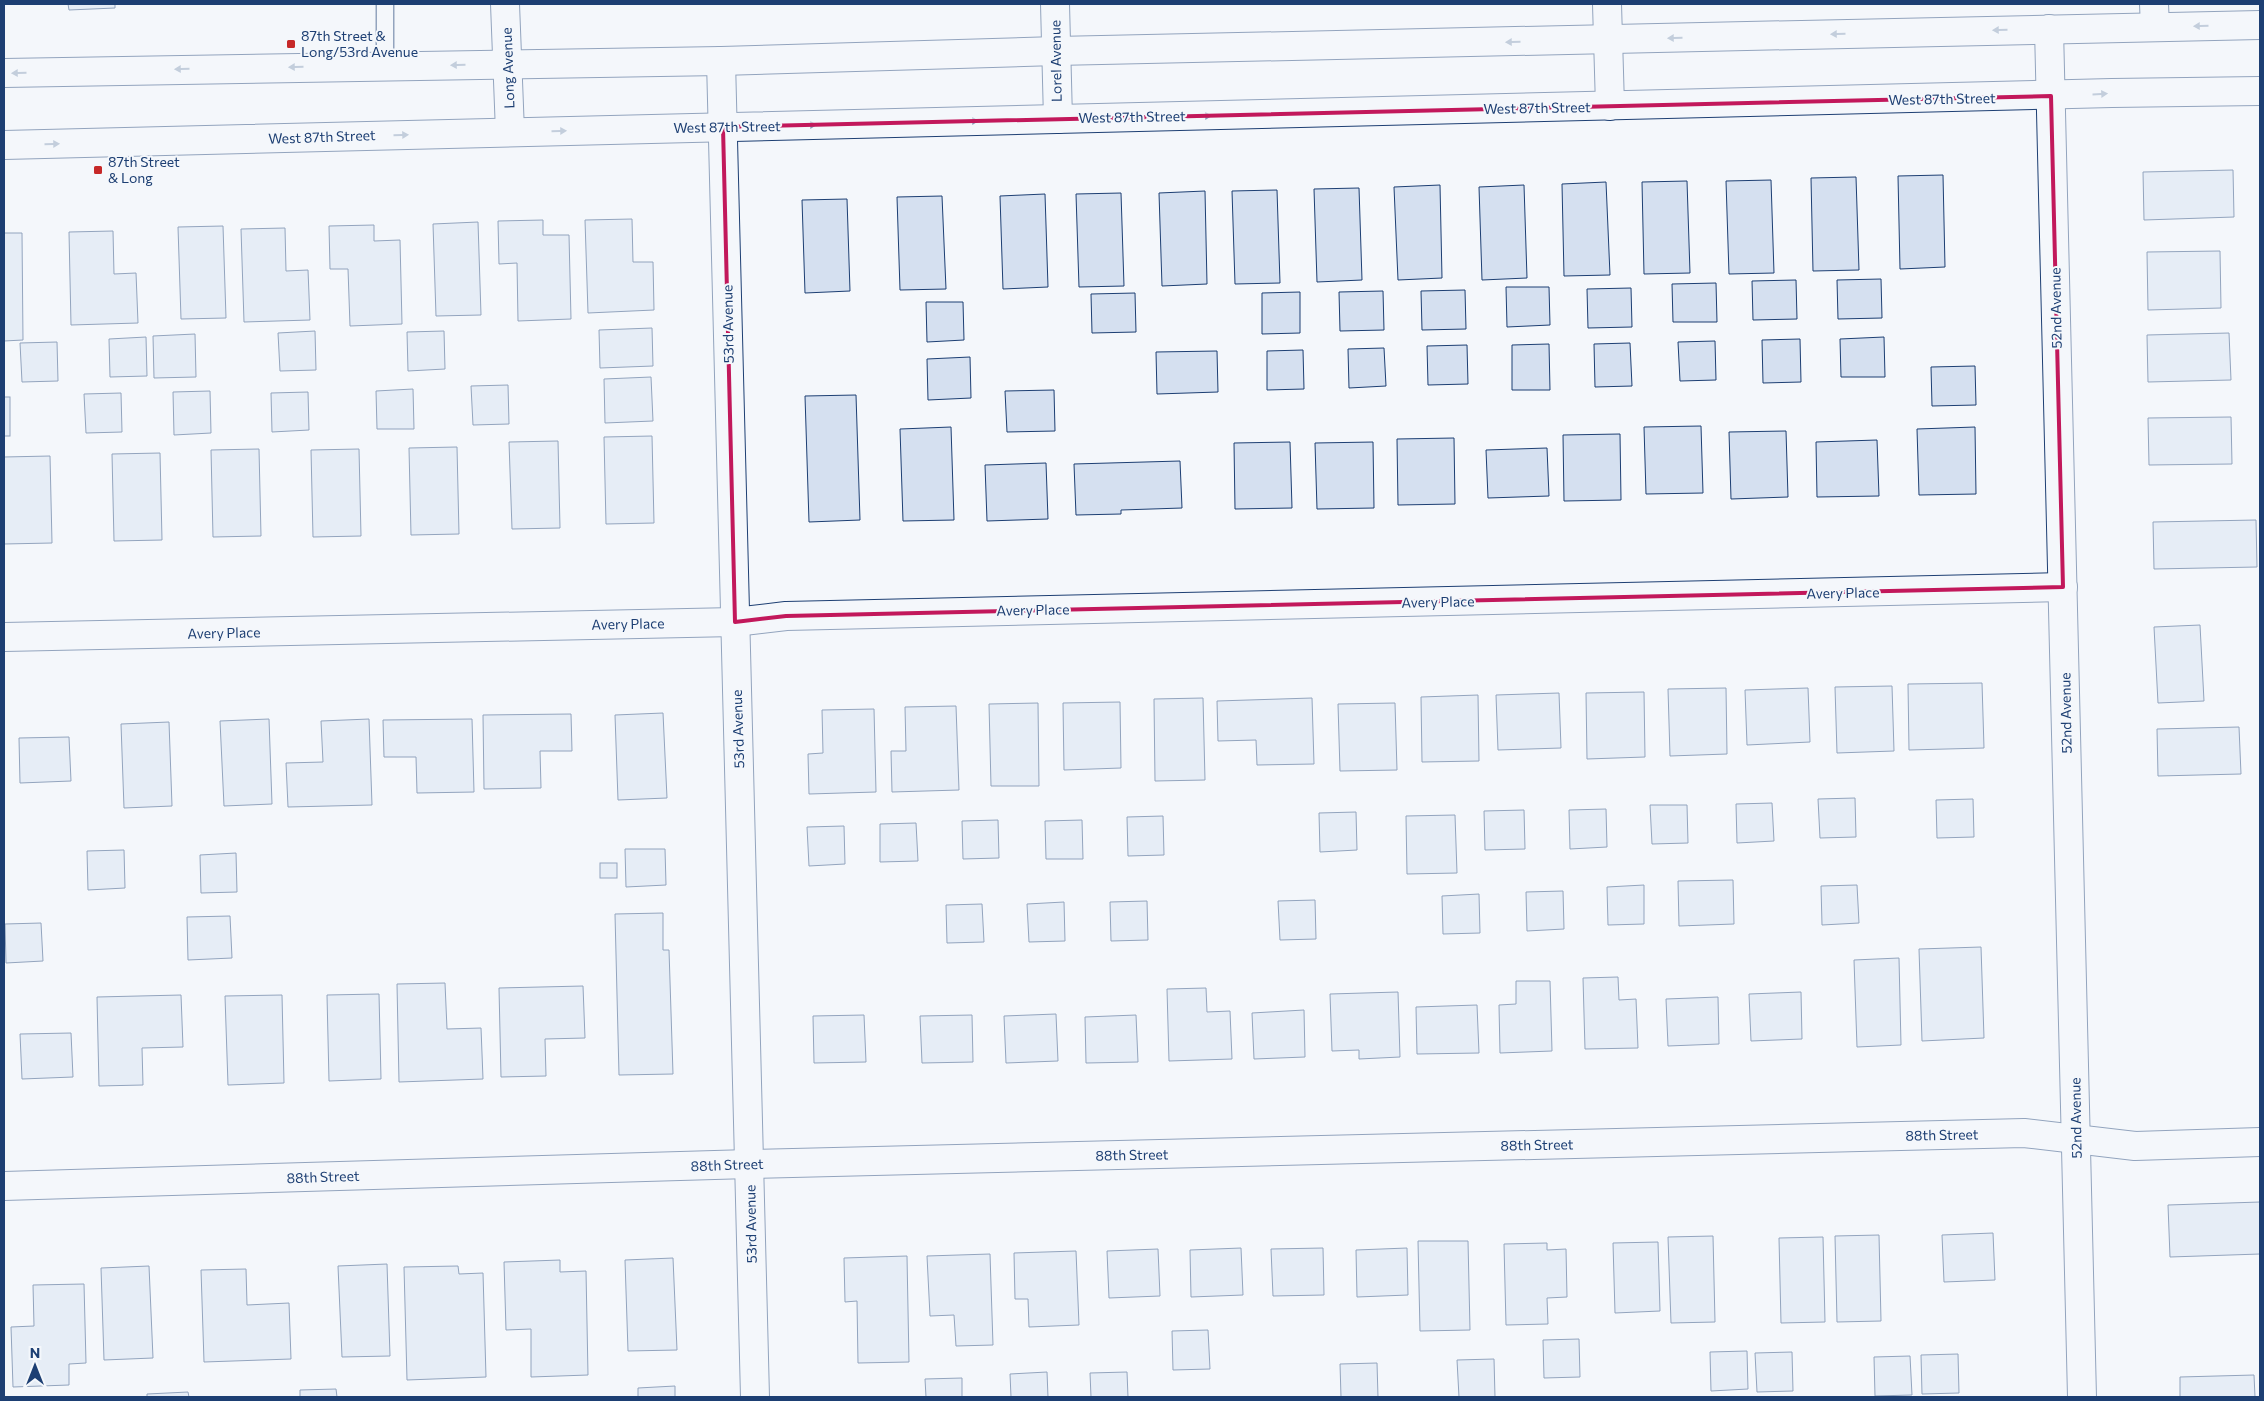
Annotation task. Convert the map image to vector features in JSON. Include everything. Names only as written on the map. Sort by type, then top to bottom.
[{"type":"street","name":"Long Avenue","points":[[505,4],[510,132]]},
{"type":"street","name":"Lorel Avenue","points":[[1055,4],[1058,119]]},
{"type":"street","points":[[1607,4],[1610,106]]},
{"type":"street","points":[[4,74],[721,61],[1056,51],[2049,29],[2155,15],[2260,25]]},
{"type":"street","name":"52nd Avenue","points":[[2049,29],[2082,1397]]},
{"type":"street","name":"53rd Avenue","points":[[721,61],[755,1397]]},
{"type":"street","name":"West 87th Street","points":[[4,145],[2260,92]]},
{"type":"street","name":"Avery Place","points":[[4,637],[735,622],[786,616],[2063,587]]},
{"type":"street","name":"88th Street","points":[[4,1186],[749,1164],[2014,1134],[2135,1146],[2260,1142]]},
{"type":"lane","points":[[386,4],[386,66]]},
{"type":"highlighted area","points":[[2051,96],[2063,587],[786,616],[735,622],[723,127]]},
{"type":"building","points":[[68,4],[115,4],[115,8],[69,10]]},
{"type":"building","points":[[2233,170],[2234,217],[2144,220],[2143,172]]},
{"type":"building","points":[[1943,175],[1945,267],[1900,269],[1898,176]]},
{"type":"building","points":[[1856,177],[1859,270],[1813,271],[1811,178]]},
{"type":"building","points":[[1771,180],[1774,273],[1729,274],[1726,181]]},
{"type":"building","points":[[1687,181],[1690,273],[1644,274],[1642,182]]},
{"type":"building","points":[[1606,182],[1610,275],[1564,276],[1562,184]]},
{"type":"building","points":[[1440,185],[1442,278],[1398,280],[1394,187]]},
{"type":"building","points":[[1524,185],[1527,278],[1482,280],[1479,187]]},
{"type":"building","points":[[1359,188],[1362,280],[1317,282],[1314,189]]},
{"type":"building","points":[[1277,190],[1280,283],[1235,284],[1232,191]]},
{"type":"building","points":[[1205,191],[1207,284],[1162,286],[1159,193]]},
{"type":"building","points":[[1121,193],[1124,286],[1079,287],[1076,194]]},
{"type":"building","points":[[1045,194],[1048,287],[1003,289],[1000,196]]},
{"type":"building","points":[[942,196],[946,289],[900,290],[897,197]]},
{"type":"building","points":[[847,199],[850,291],[805,293],[802,200]]},
{"type":"building","points":[[632,219],[633,262],[653,262],[654,310],[588,313],[585,220]]},
{"type":"building","points":[[543,220],[543,235],[569,235],[571,319],[518,321],[517,263],[499,264],[498,221]]},
{"type":"building","points":[[478,222],[481,315],[436,316],[433,224]]},
{"type":"building","points":[[374,225],[374,241],[400,240],[402,324],[350,326],[348,269],[330,269],[329,226]]},
{"type":"building","points":[[223,226],[226,318],[181,319],[178,227]]},
{"type":"building","points":[[285,228],[286,271],[308,270],[310,320],[244,322],[241,229]]},
{"type":"building","points":[[113,231],[114,274],[136,273],[138,323],[71,325],[69,232]]},
{"type":"building","points":[[4,233],[22,233],[23,340],[4,341]]},
{"type":"building","points":[[2220,251],[2221,308],[2148,310],[2147,252]]},
{"type":"building","points":[[1881,279],[1882,318],[1838,319],[1837,280]]},
{"type":"building","points":[[1796,280],[1797,319],[1753,320],[1752,281]]},
{"type":"building","points":[[1716,283],[1717,322],[1673,322],[1672,284]]},
{"type":"building","points":[[1506,287],[1549,287],[1550,325],[1507,327]]},
{"type":"building","points":[[1631,288],[1632,327],[1588,328],[1587,289]]},
{"type":"building","points":[[1465,290],[1466,329],[1422,330],[1421,291]]},
{"type":"building","points":[[1383,291],[1384,330],[1340,331],[1339,292]]},
{"type":"building","points":[[1300,292],[1300,333],[1262,334],[1262,293]]},
{"type":"building","points":[[1135,293],[1136,332],[1092,333],[1091,294]]},
{"type":"building","points":[[926,302],[963,302],[964,340],[927,342]]},
{"type":"building","points":[[652,328],[653,366],[600,368],[599,330]]},
{"type":"building","points":[[315,331],[316,370],[280,371],[278,333]]},
{"type":"building","points":[[444,331],[445,369],[408,371],[407,332]]},
{"type":"building","points":[[2229,333],[2231,380],[2148,382],[2147,335]]},
{"type":"building","points":[[195,334],[196,377],[154,378],[153,336]]},
{"type":"building","points":[[146,337],[147,376],[110,377],[109,339]]},
{"type":"building","points":[[1884,337],[1885,377],[1841,377],[1840,339]]},
{"type":"building","points":[[1800,339],[1801,382],[1763,383],[1762,340]]},
{"type":"building","points":[[1715,341],[1716,380],[1680,381],[1678,342]]},
{"type":"building","points":[[57,342],[58,381],[22,382],[20,343]]},
{"type":"building","points":[[1630,343],[1632,386],[1595,387],[1594,344]]},
{"type":"building","points":[[1549,344],[1550,390],[1512,390],[1512,345]]},
{"type":"building","points":[[1467,345],[1468,384],[1428,385],[1427,346]]},
{"type":"building","points":[[1384,348],[1386,386],[1349,388],[1348,349]]},
{"type":"building","points":[[1303,350],[1304,389],[1267,390],[1267,351]]},
{"type":"building","points":[[1217,351],[1218,392],[1157,394],[1156,352]]},
{"type":"building","points":[[970,357],[971,398],[928,400],[927,359]]},
{"type":"building","points":[[1975,366],[1976,405],[1932,406],[1931,367]]},
{"type":"building","points":[[651,377],[653,421],[605,423],[604,379]]},
{"type":"building","points":[[508,385],[509,424],[473,425],[471,386]]},
{"type":"building","points":[[413,389],[414,429],[377,429],[376,391]]},
{"type":"building","points":[[1054,390],[1055,431],[1007,432],[1005,391]]},
{"type":"building","points":[[210,391],[211,433],[174,435],[173,392]]},
{"type":"building","points":[[308,392],[309,430],[272,432],[271,393]]},
{"type":"building","points":[[121,393],[122,432],[86,433],[84,394]]},
{"type":"building","points":[[856,395],[860,520],[809,522],[805,396]]},
{"type":"building","points":[[4,397],[10,397],[10,436],[4,436]]},
{"type":"building","points":[[2231,417],[2232,464],[2149,465],[2148,418]]},
{"type":"building","points":[[1701,426],[1703,493],[1646,494],[1644,427]]},
{"type":"building","points":[[951,427],[954,520],[903,521],[900,429]]},
{"type":"building","points":[[1975,427],[1976,494],[1919,495],[1917,429]]},
{"type":"building","points":[[1786,431],[1788,497],[1731,499],[1729,432]]},
{"type":"building","points":[[1620,434],[1621,500],[1564,501],[1563,435]]},
{"type":"building","points":[[652,436],[654,523],[606,524],[604,437]]},
{"type":"building","points":[[1454,438],[1455,504],[1398,505],[1397,439]]},
{"type":"building","points":[[1877,440],[1879,496],[1817,497],[1816,442]]},
{"type":"building","points":[[558,441],[560,528],[512,529],[509,442]]},
{"type":"building","points":[[1290,442],[1292,508],[1235,509],[1234,443]]},
{"type":"building","points":[[1373,442],[1374,508],[1317,509],[1315,443]]},
{"type":"building","points":[[457,447],[459,534],[411,535],[409,448]]},
{"type":"building","points":[[1547,448],[1549,496],[1488,498],[1486,450]]},
{"type":"building","points":[[259,449],[261,536],[213,537],[211,450]]},
{"type":"building","points":[[359,449],[361,536],[313,537],[311,450]]},
{"type":"building","points":[[160,453],[162,540],[114,541],[112,454]]},
{"type":"building","points":[[50,456],[52,543],[4,544],[4,457]]},
{"type":"building","points":[[1180,461],[1182,508],[1121,510],[1121,514],[1076,515],[1074,464]]},
{"type":"building","points":[[1046,463],[1048,519],[987,521],[985,465]]},
{"type":"building","points":[[2256,520],[2257,567],[2154,569],[2153,522]]},
{"type":"building","points":[[2200,625],[2204,701],[2158,703],[2154,627]]},
{"type":"building","points":[[1982,683],[1984,748],[1909,750],[1908,684]]},
{"type":"building","points":[[1892,686],[1894,751],[1837,753],[1835,687]]},
{"type":"building","points":[[1726,688],[1727,754],[1670,756],[1668,689]]},
{"type":"building","points":[[1808,688],[1810,742],[1747,745],[1745,690]]},
{"type":"building","points":[[1644,692],[1645,757],[1587,759],[1586,693]]},
{"type":"building","points":[[1559,693],[1561,748],[1498,750],[1496,695]]},
{"type":"building","points":[[1478,695],[1479,761],[1422,762],[1421,697]]},
{"type":"building","points":[[1203,698],[1205,780],[1155,781],[1154,699]]},
{"type":"building","points":[[1312,698],[1314,764],[1257,765],[1256,740],[1218,741],[1217,701]]},
{"type":"building","points":[[1120,702],[1121,768],[1064,770],[1063,703]]},
{"type":"building","points":[[1038,703],[1039,786],[991,786],[989,704]]},
{"type":"building","points":[[1395,703],[1397,770],[1340,771],[1338,704]]},
{"type":"building","points":[[956,706],[959,790],[892,792],[891,751],[906,751],[905,707]]},
{"type":"building","points":[[874,709],[876,792],[809,794],[808,754],[823,753],[822,710]]},
{"type":"building","points":[[663,713],[667,798],[618,800],[615,715]]},
{"type":"building","points":[[571,714],[572,751],[540,751],[541,788],[484,789],[483,715]]},
{"type":"building","points":[[269,719],[272,804],[224,806],[220,721]]},
{"type":"building","points":[[369,719],[372,805],[288,807],[286,763],[323,762],[321,721]]},
{"type":"building","points":[[472,719],[474,792],[417,793],[416,757],[384,757],[383,720]]},
{"type":"building","points":[[169,722],[172,806],[124,808],[121,724]]},
{"type":"building","points":[[2239,727],[2241,774],[2158,776],[2157,729]]},
{"type":"building","points":[[69,737],[71,781],[20,783],[19,738]]},
{"type":"building","points":[[1855,798],[1856,837],[1820,838],[1818,799]]},
{"type":"building","points":[[1973,799],[1974,837],[1937,838],[1936,800]]},
{"type":"building","points":[[1772,803],[1774,841],[1737,843],[1736,804]]},
{"type":"building","points":[[1650,805],[1687,805],[1688,843],[1652,844]]},
{"type":"building","points":[[1606,809],[1607,847],[1570,849],[1569,810]]},
{"type":"building","points":[[1524,810],[1525,849],[1485,850],[1484,811]]},
{"type":"building","points":[[1356,812],[1357,850],[1320,852],[1319,813]]},
{"type":"building","points":[[1455,815],[1457,873],[1407,874],[1406,816]]},
{"type":"building","points":[[1163,816],[1164,855],[1128,856],[1127,817]]},
{"type":"building","points":[[998,820],[999,858],[963,859],[962,821]]},
{"type":"building","points":[[1082,820],[1083,859],[1046,859],[1045,821]]},
{"type":"building","points":[[916,823],[918,861],[880,862],[880,824]]},
{"type":"building","points":[[844,826],[845,864],[809,866],[807,827]]},
{"type":"building","points":[[625,849],[665,849],[666,885],[626,887]]},
{"type":"building","points":[[124,850],[125,888],[88,890],[87,851]]},
{"type":"building","points":[[236,853],[237,892],[201,893],[200,855]]},
{"type":"building","points":[[600,863],[617,863],[617,878],[600,878]]},
{"type":"building","points":[[1733,880],[1734,924],[1679,926],[1678,881]]},
{"type":"building","points":[[1644,885],[1644,924],[1608,925],[1607,887]]},
{"type":"building","points":[[1857,885],[1859,923],[1822,925],[1821,886]]},
{"type":"building","points":[[1563,891],[1564,929],[1527,931],[1526,892]]},
{"type":"building","points":[[1479,894],[1480,933],[1443,934],[1442,896]]},
{"type":"building","points":[[1315,900],[1316,939],[1280,940],[1278,901]]},
{"type":"building","points":[[1147,901],[1148,940],[1111,941],[1110,902]]},
{"type":"building","points":[[1064,902],[1065,941],[1029,942],[1027,904]]},
{"type":"building","points":[[982,904],[984,942],[947,943],[946,905]]},
{"type":"building","points":[[663,913],[663,950],[669,950],[673,1074],[619,1075],[615,914]]},
{"type":"building","points":[[230,916],[232,958],[188,960],[187,917]]},
{"type":"building","points":[[41,923],[43,961],[6,963],[5,924]]},
{"type":"building","points":[[1981,947],[1984,1038],[1922,1041],[1919,949]]},
{"type":"building","points":[[1899,958],[1901,1045],[1857,1047],[1854,960]]},
{"type":"building","points":[[1618,977],[1619,1000],[1636,999],[1638,1048],[1585,1049],[1583,978]]},
{"type":"building","points":[[1516,981],[1550,981],[1552,1051],[1500,1053],[1499,1005],[1516,1004]]},
{"type":"building","points":[[445,983],[447,1029],[481,1028],[483,1079],[399,1082],[397,984]]},
{"type":"building","points":[[583,986],[585,1038],[545,1039],[546,1076],[501,1077],[499,988]]},
{"type":"building","points":[[1206,988],[1207,1012],[1230,1011],[1232,1059],[1169,1061],[1167,989]]},
{"type":"building","points":[[1398,992],[1400,1057],[1359,1059],[1359,1050],[1332,1051],[1330,994]]},
{"type":"building","points":[[1801,992],[1802,1039],[1751,1041],[1749,994]]},
{"type":"building","points":[[379,994],[381,1079],[329,1081],[327,995]]},
{"type":"building","points":[[181,995],[183,1047],[142,1048],[143,1085],[99,1086],[97,997]]},
{"type":"building","points":[[282,995],[284,1083],[228,1085],[225,996]]},
{"type":"building","points":[[1718,997],[1719,1044],[1668,1046],[1666,999]]},
{"type":"building","points":[[1477,1005],[1479,1053],[1417,1054],[1416,1007]]},
{"type":"building","points":[[1304,1010],[1305,1057],[1254,1059],[1252,1013]]},
{"type":"building","points":[[1056,1014],[1058,1061],[1006,1063],[1004,1016]]},
{"type":"building","points":[[864,1015],[866,1062],[814,1063],[813,1016]]},
{"type":"building","points":[[972,1015],[973,1062],[922,1063],[920,1016]]},
{"type":"building","points":[[1136,1015],[1138,1062],[1086,1063],[1085,1017]]},
{"type":"building","points":[[71,1033],[73,1077],[22,1079],[20,1034]]},
{"type":"building","points":[[2260,1202],[2260,1254],[2170,1257],[2168,1205]]},
{"type":"building","points":[[1993,1233],[1995,1280],[1944,1282],[1942,1235]]},
{"type":"building","points":[[1879,1235],[1881,1321],[1837,1322],[1835,1236]]},
{"type":"building","points":[[1713,1236],[1715,1322],[1671,1323],[1668,1237]]},
{"type":"building","points":[[1823,1237],[1825,1322],[1781,1323],[1779,1238]]},
{"type":"building","points":[[1418,1241],[1468,1241],[1470,1330],[1420,1331]]},
{"type":"building","points":[[1658,1242],[1660,1311],[1615,1313],[1613,1243]]},
{"type":"building","points":[[1547,1243],[1547,1250],[1566,1249],[1567,1297],[1547,1298],[1548,1324],[1506,1325],[1504,1244]]},
{"type":"building","points":[[1241,1248],[1243,1295],[1191,1297],[1190,1250]]},
{"type":"building","points":[[1323,1248],[1324,1295],[1273,1296],[1271,1249]]},
{"type":"building","points":[[1407,1248],[1408,1295],[1357,1297],[1356,1250]]},
{"type":"building","points":[[1158,1249],[1160,1296],[1109,1298],[1107,1251]]},
{"type":"building","points":[[1076,1251],[1079,1325],[1029,1327],[1028,1299],[1015,1299],[1014,1253]]},
{"type":"building","points":[[990,1254],[993,1345],[956,1346],[954,1315],[930,1316],[927,1256]]},
{"type":"building","points":[[907,1256],[909,1362],[858,1363],[857,1301],[845,1302],[844,1258]]},
{"type":"building","points":[[673,1258],[677,1350],[628,1351],[625,1260]]},
{"type":"building","points":[[560,1260],[560,1272],[586,1271],[588,1375],[531,1377],[531,1329],[506,1330],[504,1262]]},
{"type":"building","points":[[387,1264],[390,1356],[342,1357],[338,1266]]},
{"type":"building","points":[[149,1266],[153,1358],[104,1360],[101,1268]]},
{"type":"building","points":[[458,1266],[459,1274],[483,1273],[486,1377],[407,1380],[404,1267]]},
{"type":"building","points":[[246,1269],[247,1305],[289,1303],[291,1359],[204,1362],[201,1270]]},
{"type":"building","points":[[84,1284],[86,1363],[69,1364],[69,1385],[13,1387],[11,1327],[34,1326],[33,1285]]},
{"type":"building","points":[[1208,1330],[1210,1369],[1173,1370],[1172,1331]]},
{"type":"building","points":[[1579,1339],[1580,1377],[1544,1378],[1543,1340]]},
{"type":"building","points":[[1747,1351],[1748,1389],[1711,1391],[1710,1352]]},
{"type":"building","points":[[1792,1352],[1793,1391],[1757,1392],[1755,1353]]},
{"type":"building","points":[[1958,1354],[1959,1393],[1922,1394],[1921,1355]]},
{"type":"building","points":[[1910,1356],[1912,1395],[1875,1396],[1874,1357]]},
{"type":"building","points":[[1494,1359],[1495,1397],[1459,1397],[1457,1360]]},
{"type":"building","points":[[1377,1363],[1378,1397],[1341,1397],[1340,1364]]},
{"type":"building","points":[[1047,1372],[1048,1397],[1011,1397],[1010,1374]]},
{"type":"building","points":[[1127,1372],[1128,1397],[1091,1397],[1090,1373]]},
{"type":"building","points":[[2254,1375],[2255,1397],[2180,1397],[2180,1377]]},
{"type":"building","points":[[962,1378],[962,1397],[926,1397],[925,1379]]},
{"type":"building","points":[[675,1386],[675,1397],[638,1397],[638,1388]]},
{"type":"building","points":[[336,1389],[337,1397],[300,1397],[300,1390]]},
{"type":"building","points":[[188,1392],[189,1397],[147,1397],[147,1394]]},
{"type":"place","name":"87th Street & Long/53rd Avenue","points":[[291,44]]},
{"type":"place","name":"87th Street & Long","points":[[98,170]]}]
